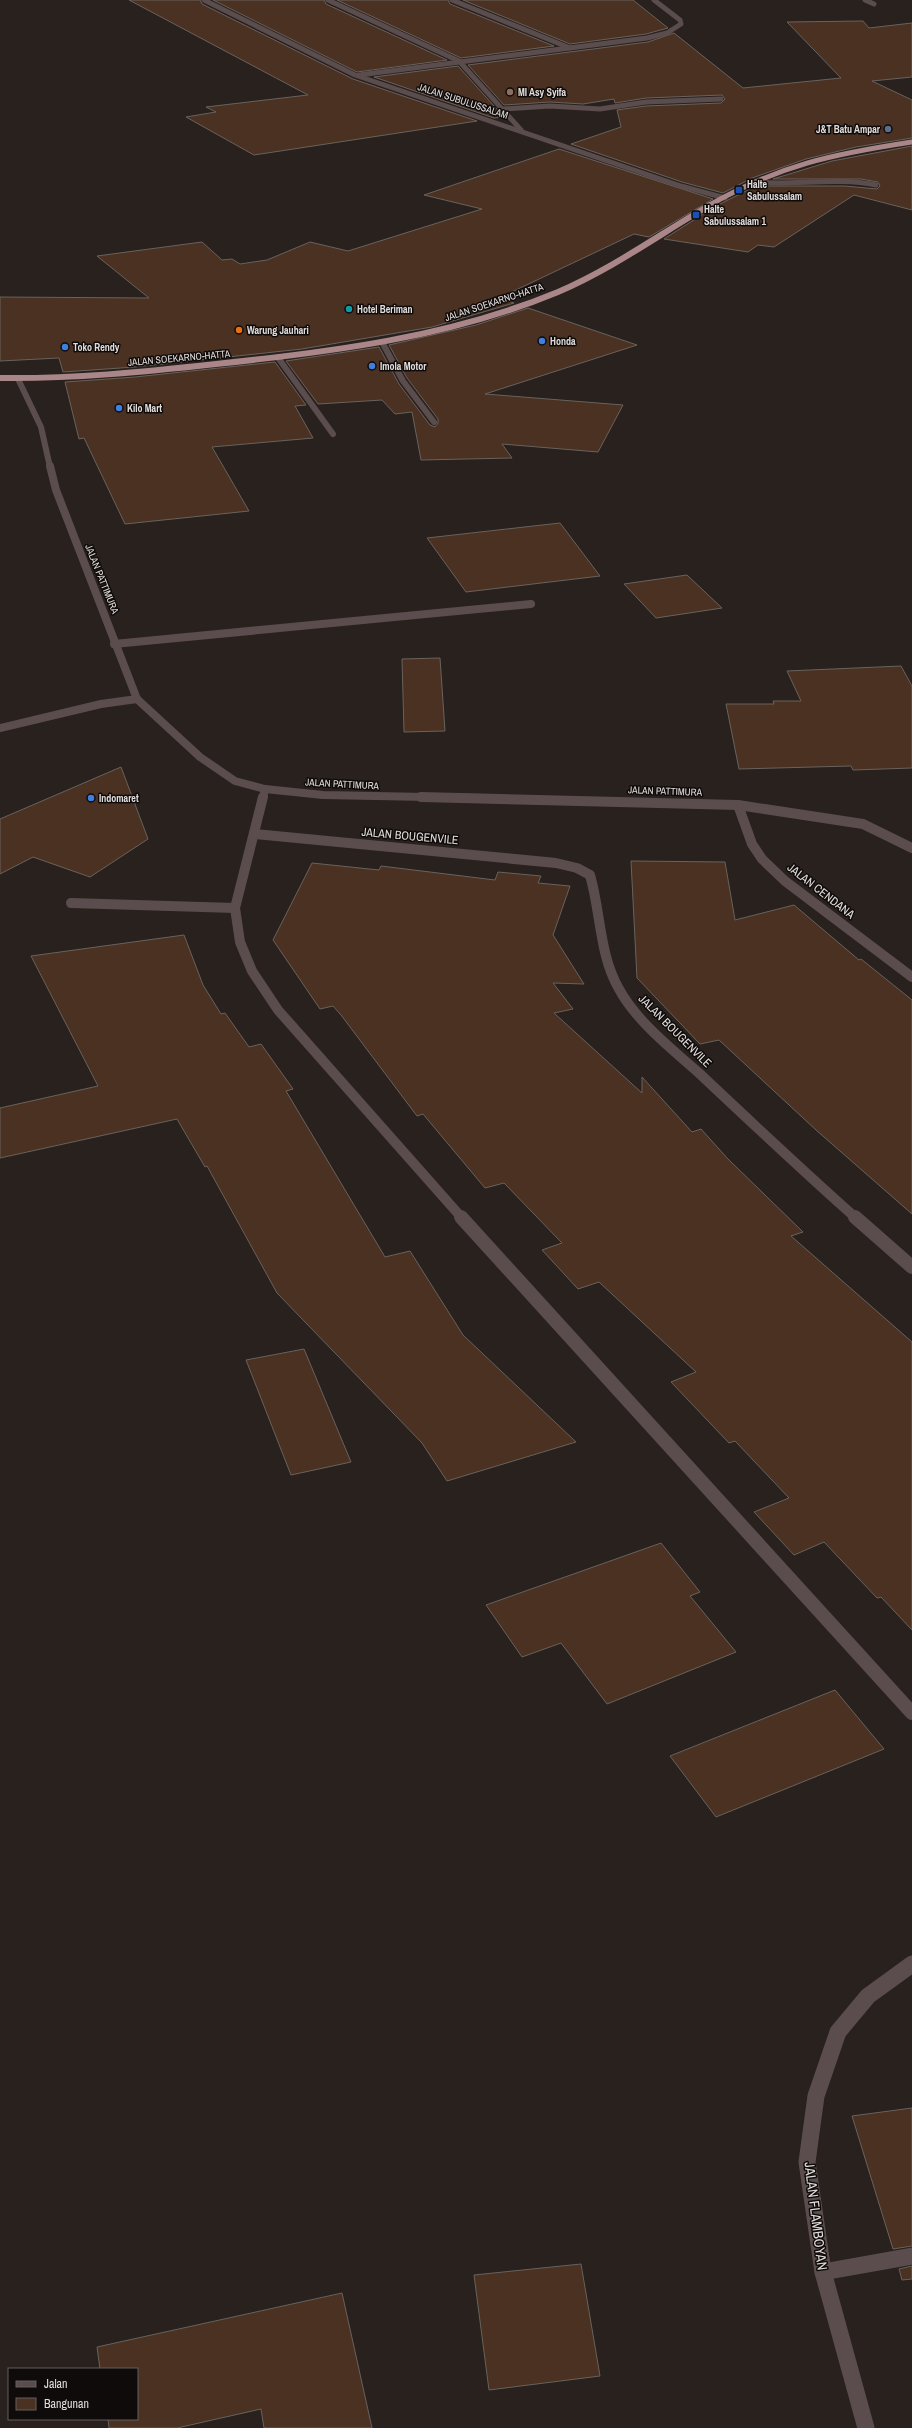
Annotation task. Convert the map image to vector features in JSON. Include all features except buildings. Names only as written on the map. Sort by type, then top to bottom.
[{"type":"highway","name":"JALAN SOEKARNO-HATTA","points":[[0,382],[21,379],[122,373],[279,359],[382,342],[470,322],[558,292],[597,274],[753,182],[789,167],[823,158],[912,142]]},
{"type":"highway","name":"JALAN SOEKARNO-HATTA","points":[[0,378],[21,379]]},
{"type":"street","name":"JALAN SUBULUSSALAM","points":[[204,0],[355,75],[521,130],[681,186],[725,198]]},
{"type":"street","points":[[328,0],[459,60],[521,130]]},
{"type":"street","points":[[452,0],[571,48]]},
{"type":"street","points":[[355,75],[459,60],[647,38],[677,29],[682,24],[680,20],[654,0]]},
{"type":"street","points":[[865,0],[874,4]]},
{"type":"street","points":[[504,109],[550,106],[600,109],[646,102],[722,99]]},
{"type":"street","points":[[753,182],[782,184],[846,180],[876,185]]},
{"type":"street","points":[[382,342],[403,381],[434,422]]},
{"type":"street","points":[[279,359],[288,368],[333,434]]},
{"type":"street","name":"JALAN PATTIMURA","points":[[21,379],[41,427],[56,490],[114,644],[137,699],[200,757],[235,781],[265,790],[322,795],[604,799],[738,804],[863,824],[912,848]]},
{"type":"street","points":[[114,644],[531,604]]},
{"type":"street","points":[[0,728],[101,704],[137,699]]},
{"type":"street","points":[[265,790],[235,908],[240,942],[252,971],[278,1010],[531,1295],[912,1713]]},
{"type":"street","name":"JALAN CENDANA","points":[[738,804],[752,844],[762,859],[785,880],[912,977]]},
{"type":"street","name":"JALAN BOUGENVILE","points":[[255,834],[556,863],[577,868],[590,875],[596,895],[601,941],[618,988],[630,1006],[661,1038],[803,1171],[912,1267]]},
{"type":"street","points":[[71,903],[235,908]]},
{"type":"street","name":"JALAN FLAMBOYAN","points":[[866,2428],[823,2272],[808,2162],[816,2096],[838,2032],[868,1996],[912,1964]]},
{"type":"street","points":[[823,2272],[912,2256]]},
{"type":"place","name":"MI Asy Syifa","points":[[510,92]]},
{"type":"place","name":"J&T Batu Ampar","points":[[888,129]]},
{"type":"place","name":"Halte Sabulussalam","points":[[739,190]]},
{"type":"place","name":"Halte Sabulussalam 1","points":[[696,215]]},
{"type":"place","name":"Hotel Beriman","points":[[349,309]]},
{"type":"place","name":"Warung Jauhari","points":[[239,330]]},
{"type":"place","name":"Honda","points":[[542,341]]},
{"type":"place","name":"Toko Rendy","points":[[65,347]]},
{"type":"place","name":"Imola Motor","points":[[372,366]]},
{"type":"place","name":"Kilo Mart","points":[[119,408]]},
{"type":"place","name":"Indomaret","points":[[91,798]]}]
